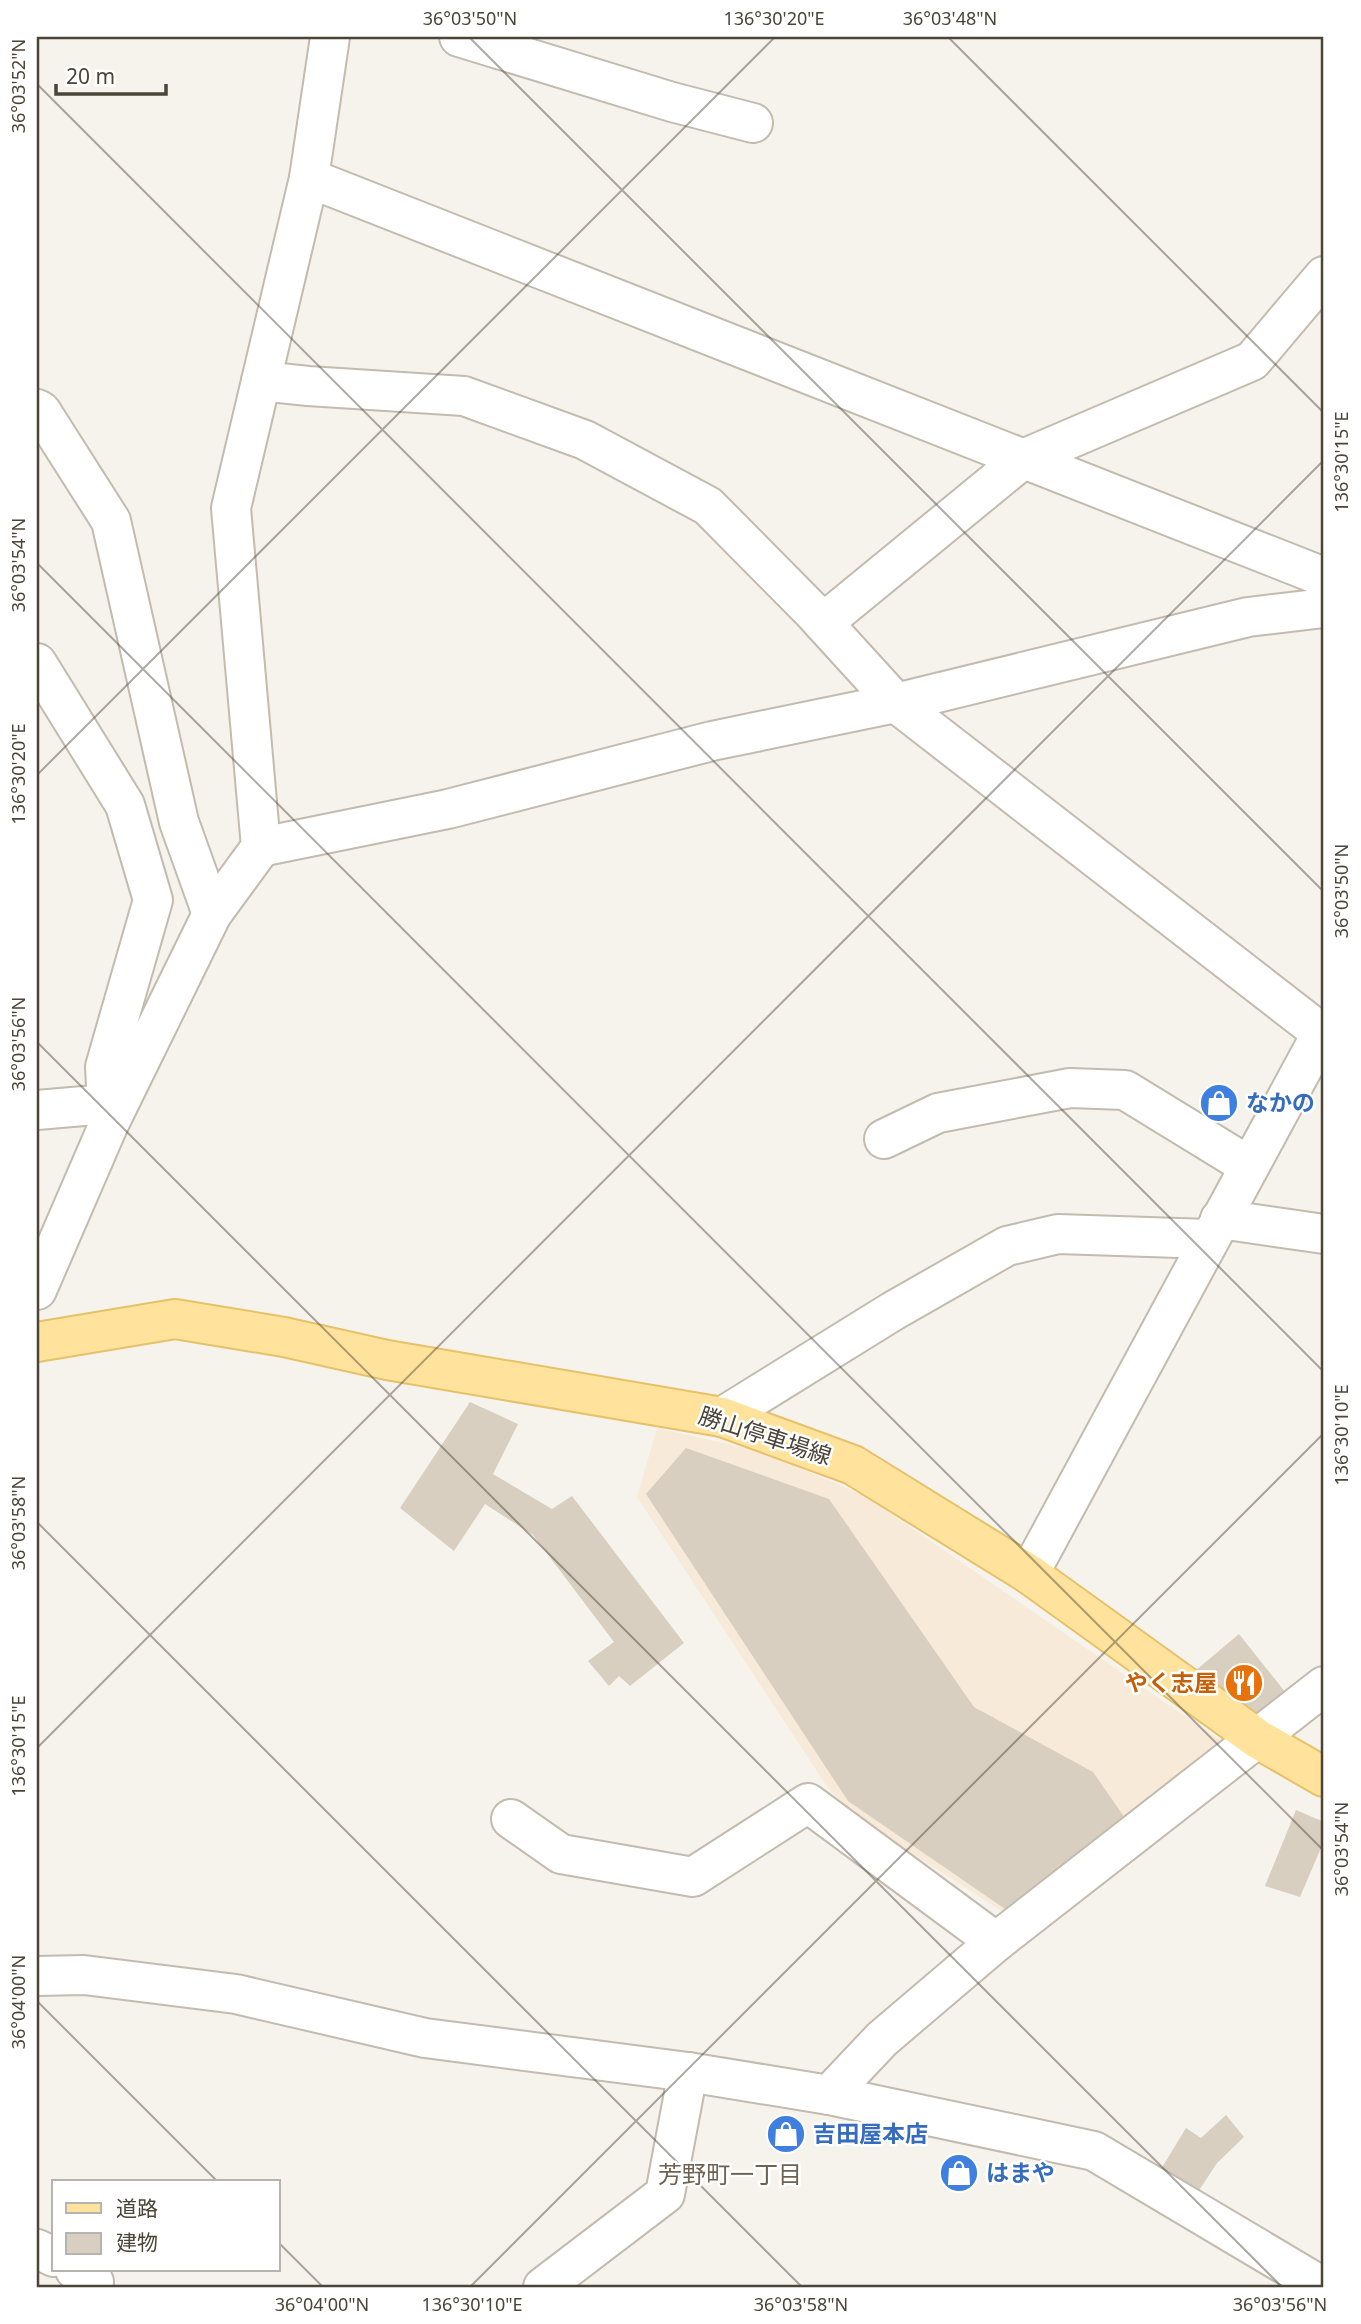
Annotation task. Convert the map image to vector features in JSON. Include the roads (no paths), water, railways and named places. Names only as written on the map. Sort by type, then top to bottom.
[{"type":"main road","name":"勝山停車場線","points":[[37,1342],[174,1319],[284,1337],[387,1360],[722,1417],[853,1465],[1029,1574],[1258,1739],[1324,1777]]},
{"type":"street","points":[[37,1290],[107,1115],[212,914],[261,847],[231,508],[309,178],[330,37]]},
{"type":"street","points":[[458,37],[671,102],[753,123]]},
{"type":"street","points":[[309,178],[1324,577]]},
{"type":"street","points":[[823,623],[1023,459],[1252,361],[1324,276]]},
{"type":"street","points":[[261,380],[309,386],[464,396],[585,440],[708,506],[823,623],[895,703],[1323,1033],[1214,1229],[1029,1574]]},
{"type":"street","points":[[37,409],[60,437],[111,521],[179,822],[212,914]]},
{"type":"street","points":[[261,847],[448,809],[712,741],[895,703],[1248,617],[1324,608]]},
{"type":"street","points":[[37,663],[125,805],[153,900],[104,1066],[107,1115]]},
{"type":"street","points":[[884,1139],[938,1113],[1070,1088],[1125,1090],[1249,1167]]},
{"type":"street","points":[[37,1110],[107,1115]]},
{"type":"street","points":[[722,1417],[893,1311],[1007,1246],[1058,1234],[1214,1229],[1324,1234]]},
{"type":"street","points":[[829,2095],[882,2039],[996,1942],[1324,1686]]},
{"type":"street","points":[[511,1819],[561,1854],[693,1877],[808,1803],[996,1942]]},
{"type":"street","points":[[37,1976],[84,1975],[236,1994],[425,2038],[688,2072],[829,2095],[1094,2151],[1323,2287]]},
{"type":"street","points":[[543,2287],[665,2194],[688,2072]]},
{"type":"place","name":"なかの","points":[[1219,1103]]},
{"type":"place","name":"やく志屋","points":[[1244,1683]]},
{"type":"place","name":"吉田屋本店","points":[[786,2134]]},
{"type":"place","name":"はまや","points":[[959,2173]]},
{"type":"district","name":"芳野町一丁目","points":[[730,2175]]}]
